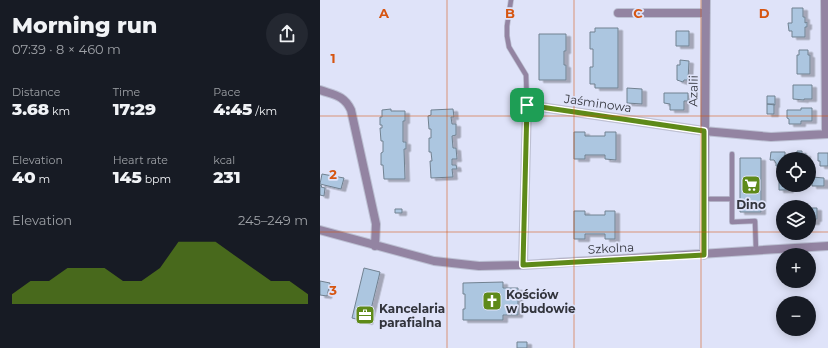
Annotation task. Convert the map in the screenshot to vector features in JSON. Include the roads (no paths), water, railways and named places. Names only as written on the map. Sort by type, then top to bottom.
[{"type":"street","name":"Azalii","points":[[704,255],[706,0]]},
{"type":"street","points":[[825,0],[827,134]]},
{"type":"street","points":[[618,13],[706,12]]},
{"type":"street","points":[[320,90],[340,97],[348,102],[352,110],[376,224],[376,246]]},
{"type":"street","name":"Jaśminowa","points":[[527,105],[704,131],[771,136],[827,134]]},
{"type":"street","points":[[523,265],[527,105]]},
{"type":"street","name":"Szkolna","points":[[320,230],[376,246],[399,250],[434,261],[461,264],[523,265],[704,255],[828,246]]},
{"type":"lane","points":[[511,0],[507,36],[509,47],[526,75],[527,105]]},
{"type":"lane","points":[[732,154],[732,222],[755,221],[756,251]]},
{"type":"lane","points":[[704,199],[732,199]]},
{"type":"place","name":"Dino","points":[[751,185]]},
{"type":"place","name":"Kościów w budowie","points":[[492,301]]},
{"type":"place","name":"Kancelaria parafialna","points":[[365,315]]}]
